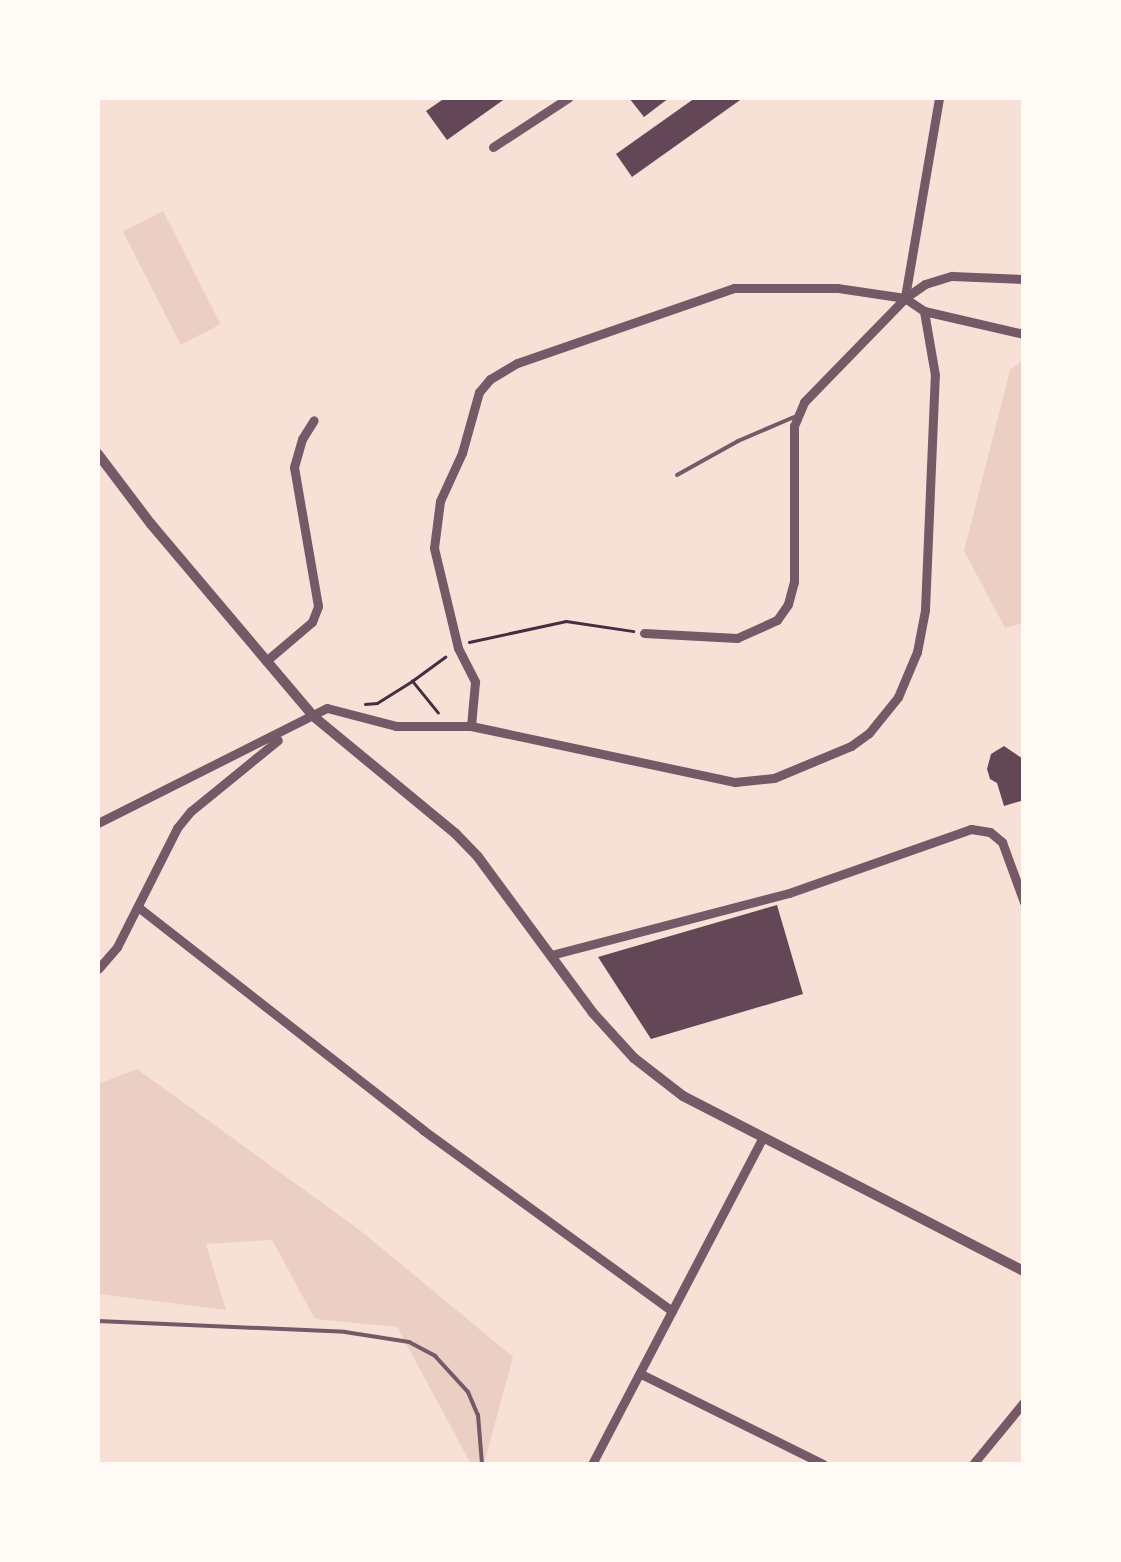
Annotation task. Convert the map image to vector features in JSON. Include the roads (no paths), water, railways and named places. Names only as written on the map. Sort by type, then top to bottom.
[{"type":"street","points":[[493,146],[568,98]]},
{"type":"street","points":[[905,298],[939,98]]},
{"type":"street","points":[[644,633],[737,638],[777,620],[788,604],[794,582],[798,416],[804,402],[905,298],[925,284],[952,276],[1024,279]]},
{"type":"street","points":[[471,726],[475,682],[458,648],[434,548],[437,517],[479,392],[499,372],[734,288],[805,286],[905,298],[924,312],[946,313],[1024,334]]},
{"type":"street","points":[[98,823],[289,731],[326,708],[396,726],[471,726],[735,782],[774,778],[851,746],[870,734],[908,676],[925,610],[936,418],[935,375],[924,312]]},
{"type":"street","points":[[266,661],[312,622],[318,606],[294,467],[302,439],[314,420]]},
{"type":"street","points":[[98,454],[313,716],[455,833],[592,1013],[646,1068],[683,1096],[1024,1270]]},
{"type":"street","points":[[98,969],[118,947],[163,850],[191,811],[289,731]]},
{"type":"street","points":[[551,955],[789,893],[971,829],[990,832],[1002,842],[1024,902]]},
{"type":"street","points":[[138,907],[423,1130],[672,1311]]},
{"type":"street","points":[[592,1464],[763,1137]]},
{"type":"street","points":[[641,1374],[823,1464]]},
{"type":"street","points":[[972,1464],[1024,1402]]},
{"type":"lane","points":[[677,475],[738,441],[798,416]]},
{"type":"lane","points":[[98,1321],[345,1332],[409,1342],[435,1356],[468,1392],[478,1415],[482,1464]]}]
